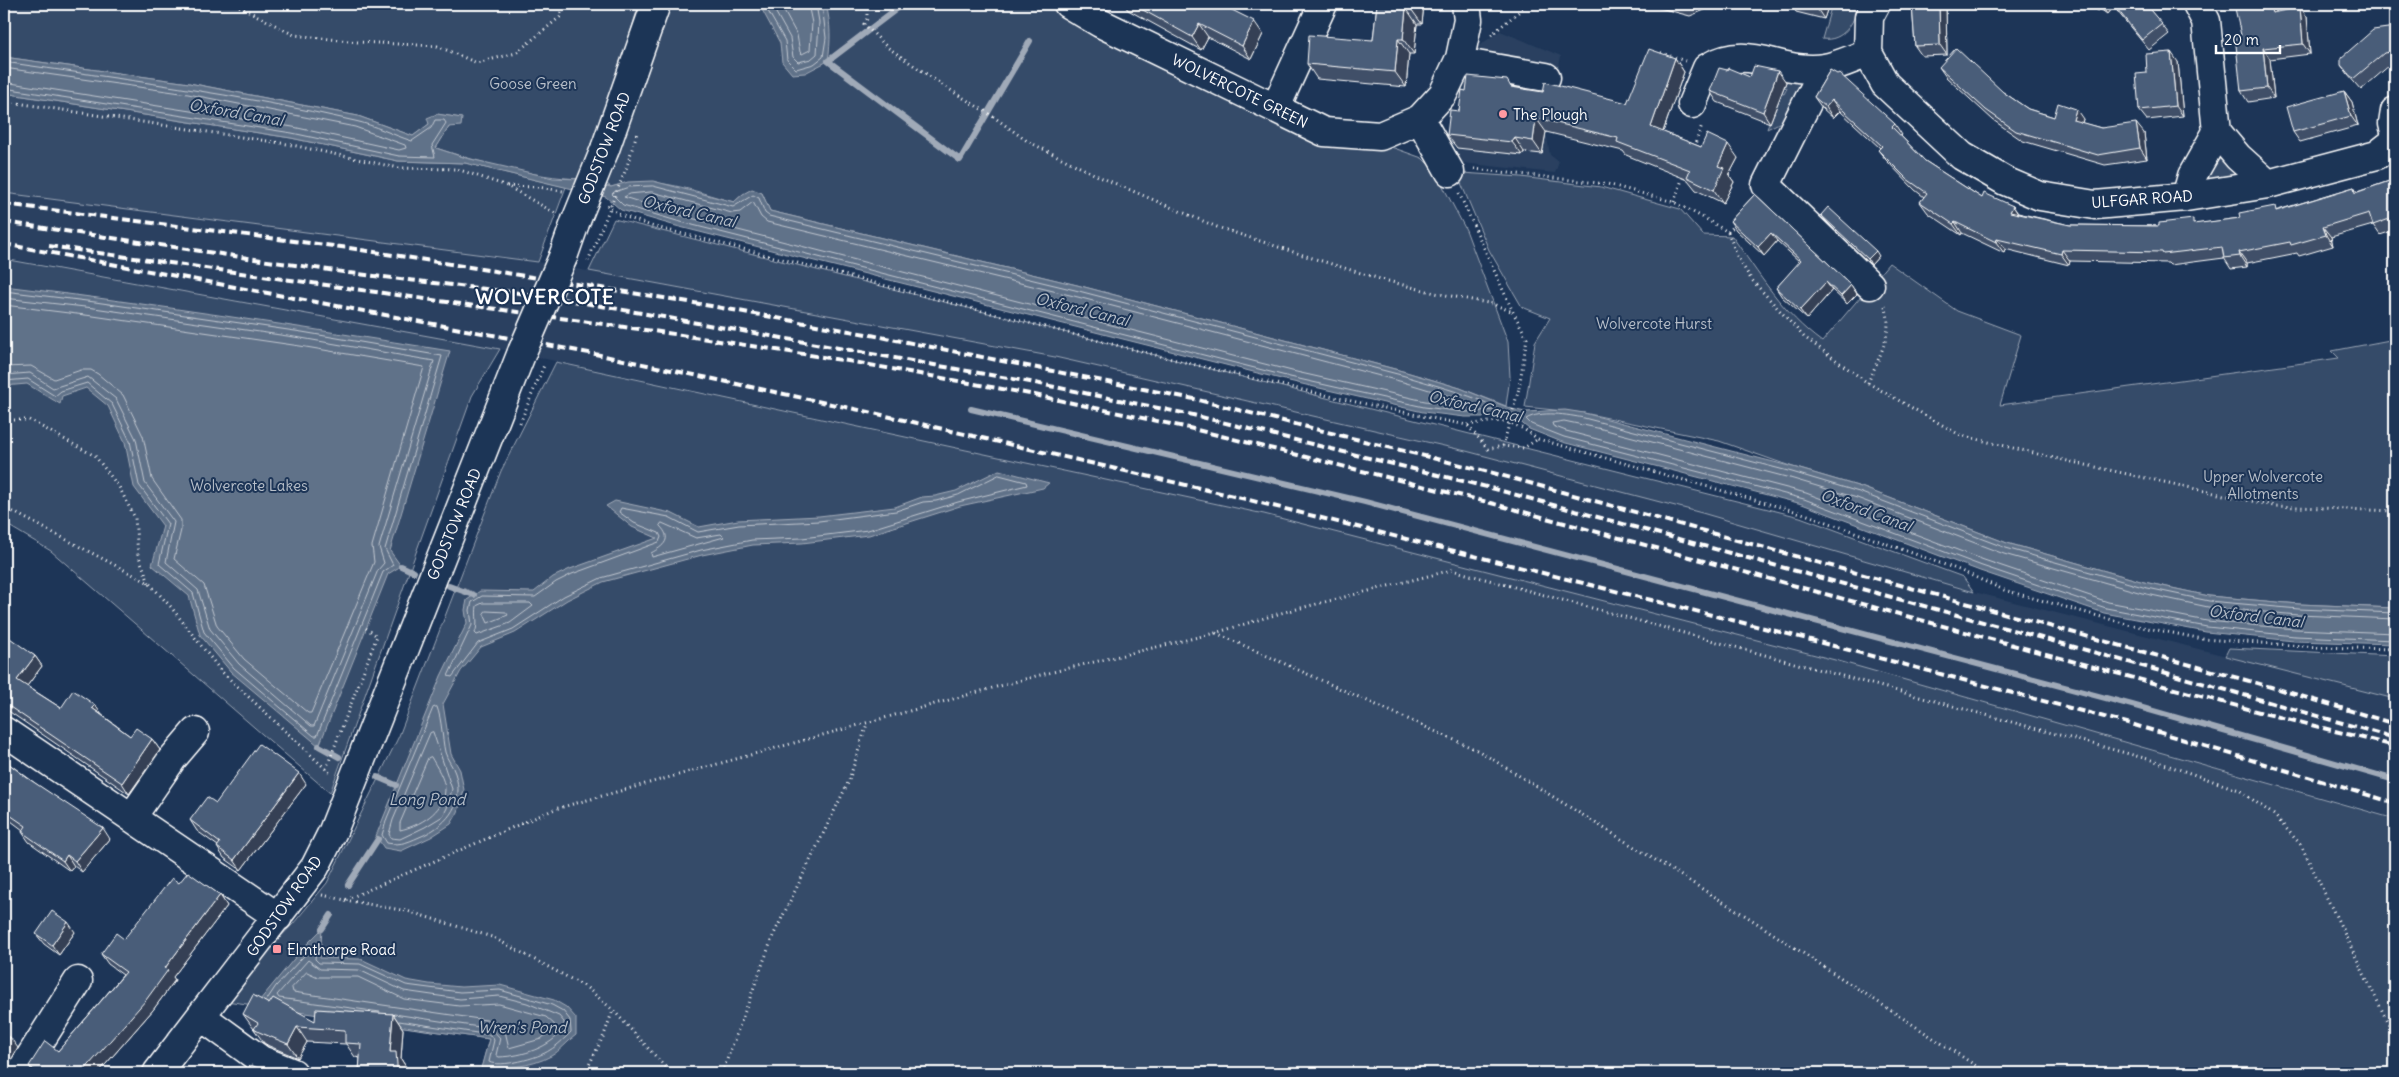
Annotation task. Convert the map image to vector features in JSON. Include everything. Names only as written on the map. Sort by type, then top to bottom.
[{"type":"street","name":"GODSTOW ROAD","points":[[157,1073],[202,1018],[301,887],[322,852],[349,790],[522,352],[605,149],[656,4]]},
{"type":"street","name":"WOLVERCOTE GREEN","points":[[1068,4],[1100,23],[1324,132],[1380,136],[1420,119]]},
{"type":"street","points":[[1276,107],[1323,4]]},
{"type":"street","points":[[1448,169],[1420,119],[1443,94],[1460,60],[1468,20],[1466,4]]},
{"type":"street","points":[[1692,104],[1706,68],[1729,58],[1760,59],[1793,67],[1824,68],[1868,53],[1869,17],[1876,4]]},
{"type":"street","points":[[2197,4],[2206,21],[2217,132],[2238,157],[2268,184]]},
{"type":"street","name":"ULFGAR ROAD","points":[[1868,53],[1885,84],[1962,156],[2005,181],[2040,196],[2095,205],[2186,197],[2268,184],[2377,155],[2395,141]]},
{"type":"street","points":[[1460,60],[1546,77]]},
{"type":"street","points":[[1824,68],[1766,185],[1870,285]]},
{"type":"street","points":[[2395,111],[2393,124],[2395,131]]},
{"type":"street","points":[[2186,197],[2192,176],[2217,132]]},
{"type":"street","points":[[4,731],[278,917]]},
{"type":"street","points":[[132,817],[172,759],[195,732]]},
{"type":"street","points":[[20,1073],[78,981]]},
{"type":"street","points":[[202,1018],[261,1060],[293,1073]]},
{"type":"path","points":[[235,4],[294,35],[358,42],[437,46],[477,63],[516,54],[560,17],[565,4]]},
{"type":"path","points":[[867,4],[867,19],[864,24],[887,47],[944,86],[981,108],[1027,141],[1100,177],[1217,227],[1380,280],[1435,294],[1493,304],[1512,312]]},
{"type":"path","points":[[1460,60],[1528,4]]},
{"type":"path","points":[[1656,60],[1659,52],[1706,68]]},
{"type":"path","points":[[4,101],[287,144],[399,168],[457,169],[507,186],[533,202]]},
{"type":"path","points":[[1691,155],[1705,118],[1692,104]]},
{"type":"path","points":[[1674,202],[1688,164]]},
{"type":"path","points":[[1503,446],[1520,388],[1526,338],[1512,312],[1448,169],[1607,184],[1674,202],[1728,232],[1737,256],[1757,286],[1804,337],[1868,383],[1960,435],[2274,506],[2393,511]]},
{"type":"path","points":[[507,186],[538,187],[571,193]]},
{"type":"path","points":[[618,214],[651,226],[1020,322],[1226,372],[1468,425],[1502,420],[1517,423],[1538,439],[1805,514],[1959,570],[2004,590],[2127,624],[2203,639],[2318,648],[2395,649]]},
{"type":"path","points":[[1728,232],[1738,223]]},
{"type":"path","points":[[1868,383],[1886,341],[1889,316],[1880,296],[1870,285]]},
{"type":"path","points":[[4,420],[29,420],[95,456],[119,487],[135,518],[138,554],[149,583]]},
{"type":"path","points":[[1468,425],[1488,449],[1503,446],[1524,448],[1538,439]]},
{"type":"path","points":[[4,507],[149,583],[171,607],[221,671],[349,790]]},
{"type":"path","points":[[345,900],[555,809],[1036,676],[1215,633],[1281,613],[1452,570],[2155,761],[2239,790],[2274,815],[2301,845],[2395,1037]]},
{"type":"path","points":[[326,770],[377,636],[363,626]]},
{"type":"path","points":[[1215,633],[1479,751],[1746,916],[1987,1073]]},
{"type":"path","points":[[722,1073],[773,936],[848,783],[867,724]]},
{"type":"path","points":[[301,887],[327,897],[407,911],[492,937],[586,988],[613,1010],[671,1073]]},
{"type":"path","points":[[585,1073],[604,1035],[613,1010]]},
{"type":"shaded area","points":[[1500,31],[1561,56],[1546,132],[1550,155],[1559,162],[1555,173],[1463,163],[1457,157],[1457,130],[1470,52]]},
{"type":"shaded area","points":[[4,193],[538,262],[1055,357],[1492,457],[1702,513],[1974,592],[2395,699],[2395,818],[1835,660],[1264,514],[500,349],[4,258]]},
{"type":"green space","name":"Goose Green","points":[[4,4],[639,4],[598,140],[581,179],[563,178],[507,168],[436,148],[449,127],[461,118],[437,114],[429,124],[413,136],[358,116],[189,83],[4,57]]},
{"type":"green space","points":[[665,4],[1046,4],[1090,27],[1422,158],[1435,171],[1466,230],[1508,342],[1510,377],[1506,406],[1460,388],[1406,372],[1077,285],[770,211],[762,193],[743,194],[734,202],[673,185],[658,183],[627,183],[611,187],[600,179]]},
{"type":"green space","points":[[1832,4],[1858,4],[1854,18],[1847,30],[1836,37],[1822,39]]},
{"type":"green space","points":[[1801,79],[1801,87],[1787,119],[1767,129],[1780,93],[1784,94],[1787,88],[1784,87],[1786,80]]},
{"type":"green space","points":[[4,93],[291,138],[398,161],[465,163],[566,187],[538,262],[4,193],[4,133],[10,111],[4,110]]},
{"type":"green space","points":[[2217,148],[2240,176],[2207,180],[2204,177]]},
{"type":"green space","points":[[1462,173],[1521,177],[1601,187],[1680,209],[1703,235],[1732,236],[1762,279],[1795,319],[1822,342],[1889,263],[1957,311],[2021,335],[2000,405],[2339,358],[2332,351],[2395,339],[2395,608],[2299,604],[2209,596],[2144,582],[2007,543],[1861,487],[1793,467],[1719,441],[1584,413],[1525,407],[1535,342],[1550,318],[1522,307],[1489,250],[1461,183]]},
{"type":"green space","points":[[614,219],[1800,517],[1963,577],[1974,592],[1702,513],[1466,451],[1055,357],[589,271]]},
{"type":"green space","name":"Wolvercote Lakes","points":[[4,259],[500,349],[472,396],[330,793],[51,551],[4,523]]},
{"type":"green space","points":[[556,362],[1264,514],[1835,660],[2395,819],[2395,1073],[480,1073],[489,1039],[219,1000],[293,924],[327,883],[399,736],[501,471]]},
{"type":"green space","points":[[2229,648],[2395,656],[2395,699],[2225,656]]},
{"type":"water","points":[[759,4],[826,4],[830,32],[828,61],[805,73],[792,74],[782,62],[780,43]]},
{"type":"water","name":"Oxford Canal","points":[[4,57],[189,83],[358,116],[413,136],[429,124],[427,118],[437,114],[462,118],[461,126],[449,127],[436,148],[466,158],[553,178],[581,179],[611,187],[628,182],[653,181],[734,202],[752,189],[762,193],[770,211],[1077,285],[1406,372],[1460,388],[1512,409],[1525,412],[1565,410],[1584,413],[1793,467],[1861,487],[2007,543],[2144,582],[2209,596],[2299,604],[2395,608],[2395,644],[2294,641],[2206,632],[2104,613],[1980,571],[1802,504],[1562,442],[1529,429],[1518,420],[1423,412],[1289,381],[676,226],[621,210],[606,197],[465,163],[398,161],[291,138],[4,93]]},
{"type":"water","name":"Wolvercote Lakes","points":[[4,286],[227,316],[450,351],[390,551],[401,566],[388,574],[319,746],[231,672],[200,635],[189,596],[152,565],[163,526],[134,487],[125,442],[108,406],[86,388],[62,396],[60,404],[27,384],[4,386]]},
{"type":"water","name":"Long Pond","points":[[999,470],[1049,483],[1043,488],[960,506],[869,535],[802,543],[753,545],[702,555],[603,582],[567,600],[515,633],[481,647],[461,671],[443,704],[451,754],[460,770],[464,790],[458,812],[451,824],[431,837],[401,851],[384,848],[376,836],[441,676],[467,623],[465,610],[467,600],[480,591],[534,592],[553,577],[570,569],[657,538],[632,527],[606,506],[615,501],[671,513],[699,527],[738,520],[819,516],[895,507],[922,497],[956,491]]},
{"type":"water","name":"Wren's Pond","points":[[322,929],[320,958],[361,959],[406,980],[461,987],[500,985],[554,1000],[566,1007],[576,1018],[576,1035],[554,1054],[535,1063],[508,1068],[481,1068],[489,1039],[255,1006],[303,948]]},
{"type":"building","points":[[1132,4],[1220,4],[1254,21],[1242,46],[1199,24],[1192,37]]},
{"type":"building","points":[[1377,4],[1412,4],[1411,9],[1406,8],[1403,39],[1398,39],[1395,72],[1307,64],[1309,35],[1373,40]]},
{"type":"building","points":[[1912,4],[1939,4],[1940,45],[1915,46]]},
{"type":"building","points":[[2113,4],[2145,4],[2162,24],[2142,40]]},
{"type":"building","points":[[2234,4],[2269,4],[2272,13],[2300,7],[2303,44],[2263,48],[2267,88],[2241,91],[2235,36],[2241,35]]},
{"type":"building","points":[[2395,27],[2395,51],[2384,53],[2353,79],[2341,65],[2341,58],[2373,30]]},
{"type":"building","points":[[1956,48],[2003,92],[2028,109],[2054,117],[2058,103],[2076,109],[2073,120],[2101,128],[2136,123],[2140,148],[2098,155],[2016,131],[1986,110],[1939,67]]},
{"type":"building","points":[[1649,49],[1675,58],[1651,127],[1701,147],[1707,134],[1728,144],[1718,166],[1724,168],[1714,190],[1687,177],[1690,170],[1617,142],[1618,138],[1536,118],[1533,141],[1515,138],[1512,142],[1447,135],[1450,110],[1459,111],[1462,90],[1466,91],[1468,76],[1507,80],[1511,87],[1543,92],[1545,82],[1627,103]]},
{"type":"building","points":[[2171,52],[2176,106],[2139,110],[2136,74],[2147,73],[2146,54]]},
{"type":"building","points":[[1754,66],[1778,71],[1763,112],[1710,91],[1719,68],[1727,70],[1728,68],[1750,77]]},
{"type":"building","points":[[1830,70],[1837,74],[1839,73],[1895,124],[1892,127],[1925,161],[1982,198],[1984,193],[2013,206],[2010,212],[2070,225],[2159,226],[2159,223],[2193,219],[2193,224],[2240,218],[2239,213],[2275,206],[2276,211],[2354,187],[2355,193],[2395,179],[2395,217],[2373,225],[2369,213],[2323,227],[2326,235],[2291,245],[2290,242],[2239,252],[2240,256],[2224,258],[2222,247],[2163,254],[2162,252],[2062,250],[2061,254],[1997,239],[1996,242],[1955,222],[1953,224],[1920,202],[1927,193],[1907,179],[1878,150],[1882,146],[1832,100],[1826,107],[1814,97]]},
{"type":"building","points":[[2344,91],[2351,116],[2293,132],[2286,107]]},
{"type":"building","points":[[1755,194],[1851,285],[1841,296],[1826,282],[1800,310],[1776,288],[1801,260],[1771,233],[1758,247],[1730,221]]},
{"type":"building","points":[[1828,207],[1876,251],[1868,259],[1821,215]]},
{"type":"building","points":[[7,636],[35,656],[17,680],[61,708],[73,690],[95,705],[92,708],[130,736],[136,728],[152,739],[122,783],[4,703],[4,637],[6,638]]},
{"type":"building","points":[[259,744],[299,773],[234,860],[217,847],[220,843],[190,820],[207,797],[216,803]]},
{"type":"building","points":[[4,760],[26,777],[103,828],[75,861],[67,855],[63,861],[22,832],[26,826],[4,811]]},
{"type":"building","points":[[188,872],[220,895],[165,968],[168,970],[146,1000],[82,1073],[38,1073],[29,1066],[45,1041],[58,1051],[126,972],[101,954],[116,933],[124,939],[172,878],[179,883]]},
{"type":"building","points":[[52,911],[68,922],[52,945],[36,934]]},
{"type":"building","points":[[253,995],[269,1004],[273,998],[315,1021],[316,1009],[393,1014],[390,1052],[396,1052],[397,1073],[359,1071],[361,1044],[345,1043],[345,1030],[297,1027],[288,1044],[259,1032],[254,1029],[258,1023],[243,1014]]},
{"type":"building","points":[[4,1033],[10,1037],[4,1049]]},
{"type":"building","points":[[251,1065],[270,1073],[247,1073]]},
{"type":"waterway","points":[[903,4],[828,61],[960,160],[1030,41]]},
{"type":"waterway","points":[[971,409],[1365,502],[2132,705],[2395,780]]},
{"type":"waterway","points":[[401,566],[414,572]]},
{"type":"waterway","points":[[449,586],[474,595]]},
{"type":"waterway","points":[[319,746],[339,757]]},
{"type":"waterway","points":[[377,777],[396,785]]},
{"type":"waterway","points":[[348,885],[378,839]]},
{"type":"waterway","points":[[322,929],[331,915]]},
{"type":"railway","points":[[4,204],[349,248],[683,301],[866,334],[1194,399],[1493,473],[2271,687],[2395,724]]},
{"type":"railway","points":[[4,222],[349,273],[545,296],[1030,382],[1193,415],[1491,488],[2093,652],[2395,738]]},
{"type":"railway","points":[[4,244],[600,355],[869,412],[1225,494],[1784,633],[2131,724],[2395,803]]},
{"type":"railway","points":[[49,246],[681,335],[848,361],[1030,394],[1189,428],[1487,502],[2263,713],[2395,746]]},
{"type":"place","name":"The Plough","points":[[1503,114]]},
{"type":"place","name":"Elmthorpe Road","points":[[277,949]]},
{"type":"district","name":"WOLVERCOTE","points":[[545,296]]},
{"type":"park label","name":"Wolvercote Hurst","points":[[1654,323]]},
{"type":"park label","name":"Upper Wolvercote Allotments","points":[[2263,484]]}]
